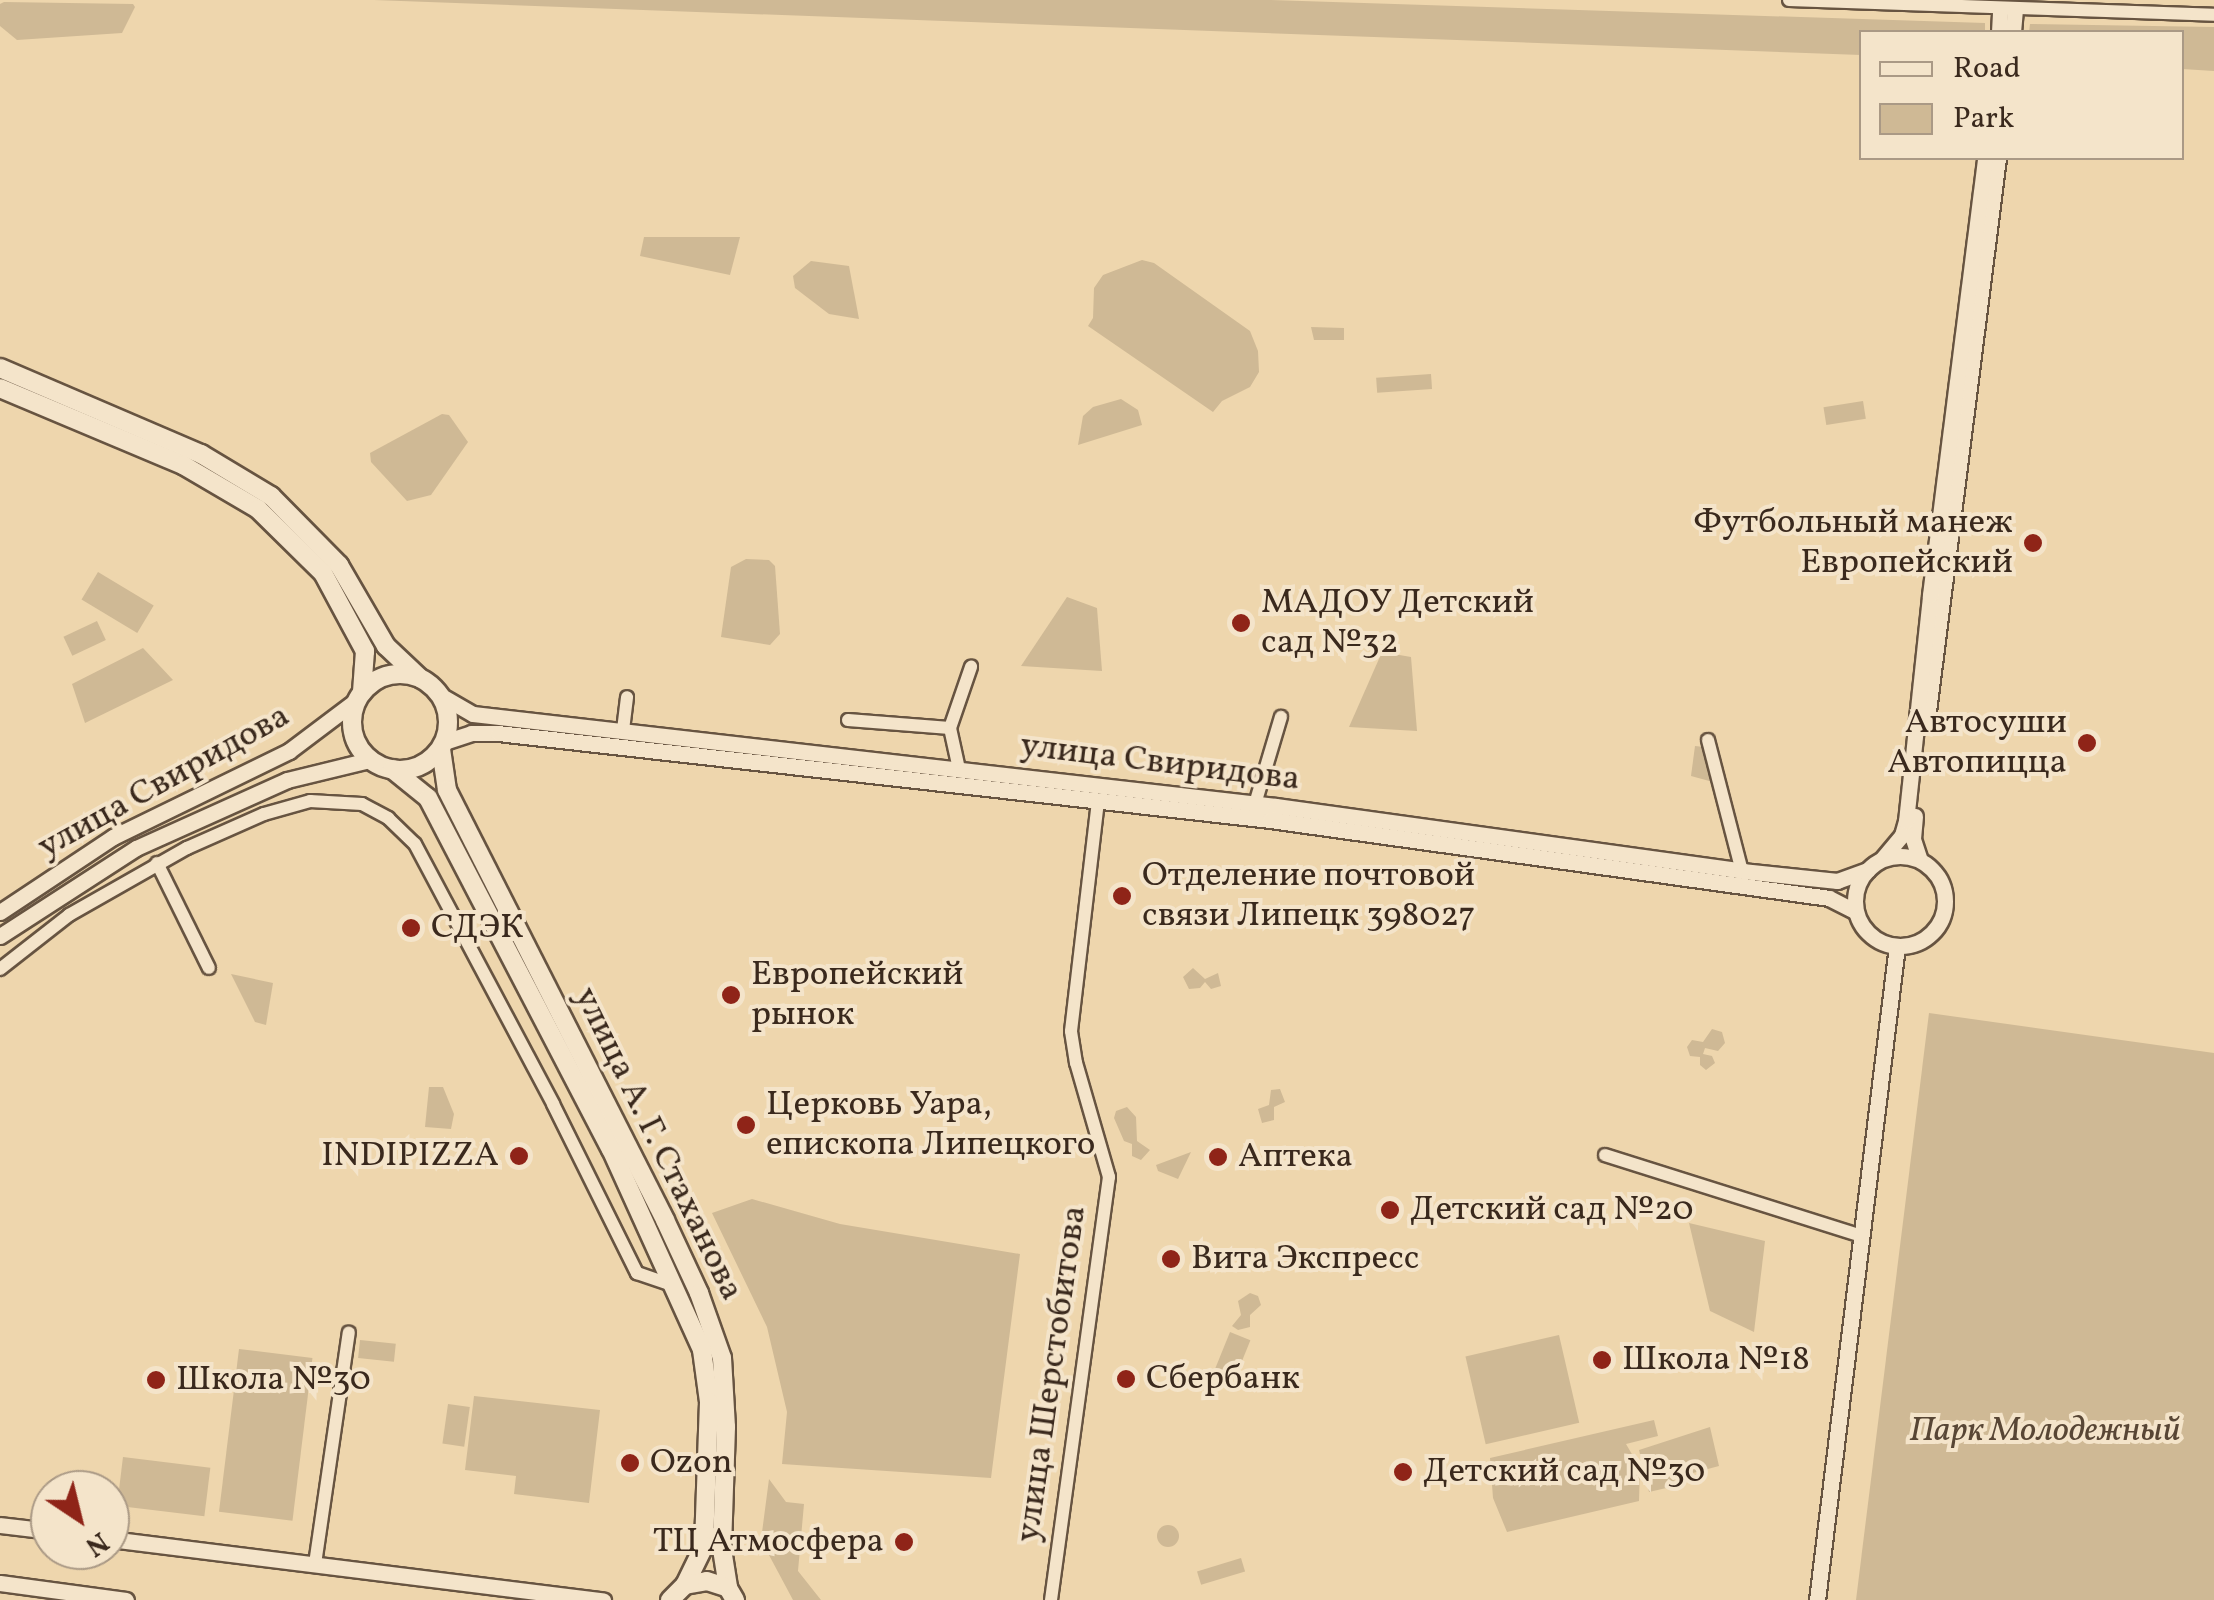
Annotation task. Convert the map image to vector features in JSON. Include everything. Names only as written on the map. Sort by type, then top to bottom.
[{"type":"main road","points":[[0,368],[201,454],[272,496],[339,564],[386,646],[444,698],[449,720],[442,746],[424,763],[392,769],[369,760],[355,744],[349,724],[358,697],[365,651],[324,574],[258,509],[184,466],[0,388]]},
{"type":"main road","points":[[358,697],[382,677],[400,673],[420,678]]},
{"type":"main road","name":"улица А. Г. Стаханова","points":[[442,746],[447,790],[665,1220],[716,1342],[726,1427],[722,1518],[732,1594]]},
{"type":"main road","name":"улица А. Г. Стаханова","points":[[392,769],[428,798],[612,1149],[702,1350],[709,1402],[704,1546],[686,1585]]},
{"type":"main road","points":[[670,1600],[686,1585],[707,1581],[732,1594]]},
{"type":"street","points":[[1789,0],[2008,11],[2214,15]]},
{"type":"street","points":[[2000,30],[2008,11]]},
{"type":"street","points":[[2008,11],[2013,30]]},
{"type":"street","points":[[1986,160],[1930,595],[1906,821],[1902,835],[1858,887],[1856,912],[1874,938],[1897,946],[1928,936],[1941,920],[1943,886],[1920,860],[1913,839],[1998,160]]},
{"type":"street","points":[[959,769],[950,728],[971,667]]},
{"type":"street","name":"улица Свиридова","points":[[0,912],[113,836],[288,751],[358,697]]},
{"type":"street","points":[[623,730],[628,697]]},
{"type":"street","name":"улица Свиридова","points":[[444,698],[473,714],[1255,804],[1742,871],[1837,882],[1875,864]]},
{"type":"street","points":[[1255,804],[1281,717]]},
{"type":"street","points":[[848,720],[950,728]]},
{"type":"street","name":"улица Свиридова","points":[[442,746],[471,732],[498,733],[1270,820],[1829,898],[1856,912]]},
{"type":"street","points":[[1708,740],[1742,871]]},
{"type":"street","name":"улица Свиридова","points":[[0,936],[81,880],[148,842],[287,780],[369,760]]},
{"type":"street","name":"улица Свиридова","points":[[0,968],[69,916],[156,863],[264,814],[310,801],[362,804],[388,818],[415,844],[554,1104],[636,1273]]},
{"type":"street","name":"улица Шерстобитова","points":[[1050,1600],[1109,1177],[1076,1063],[1071,1031],[1098,802]]},
{"type":"street","points":[[1875,864],[1908,856],[1920,860]]},
{"type":"street","points":[[156,863],[209,968]]},
{"type":"street","points":[[1817,1600],[1897,946]]},
{"type":"street","points":[[1605,1155],[1862,1236]]},
{"type":"street","points":[[636,1273],[665,1262]]},
{"type":"street","points":[[636,1273],[677,1287]]},
{"type":"street","points":[[315,1564],[349,1332]]},
{"type":"street","points":[[0,1525],[30,1529]]},
{"type":"street","points":[[130,1541],[603,1600]]},
{"type":"street","points":[[0,1583],[126,1600]]},
{"type":"green space","points":[[374,0],[1271,0],[1985,23],[1985,30],[1859,30],[1859,55]]},
{"type":"green space","points":[[0,4],[135,7],[122,33],[17,40],[0,26]]},
{"type":"green space","points":[[2030,24],[2214,27],[2214,71],[2184,69],[2184,30],[2029,30]]},
{"type":"green space","points":[[644,237],[740,237],[730,275],[640,256]]},
{"type":"green space","points":[[1142,260],[1154,263],[1250,331],[1258,351],[1259,372],[1250,387],[1222,401],[1213,412],[1088,326],[1093,318],[1094,288],[1103,275]]},
{"type":"green space","points":[[811,261],[849,266],[859,319],[829,314],[795,288],[793,276]]},
{"type":"green space","points":[[1311,327],[1344,328],[1344,340],[1314,340]]},
{"type":"green space","points":[[1431,374],[1432,389],[1377,393],[1376,378]]},
{"type":"green space","points":[[1121,399],[1138,410],[1142,425],[1078,445],[1083,416],[1093,407]]},
{"type":"green space","points":[[1863,401],[1866,419],[1826,425],[1823,407]]},
{"type":"green space","points":[[442,414],[449,415],[468,442],[431,495],[407,501],[371,462],[370,453]]},
{"type":"green space","points":[[746,559],[769,560],[775,566],[780,634],[770,645],[721,637],[731,567]]},
{"type":"green space","points":[[98,572],[154,605],[137,633],[82,599]]},
{"type":"green space","points":[[1067,597],[1097,608],[1102,671],[1021,666]]},
{"type":"green space","points":[[97,621],[106,640],[72,656],[63,637]]},
{"type":"green space","points":[[143,648],[173,680],[85,723],[72,684]]},
{"type":"green space","points":[[1382,652],[1411,657],[1417,731],[1349,727]]},
{"type":"green space","points":[[1695,746],[1704,747],[1713,782],[1691,776]]},
{"type":"green space","points":[[1193,968],[1205,979],[1218,973],[1221,986],[1211,989],[1205,982],[1200,988],[1189,989],[1183,977]]},
{"type":"green space","points":[[231,974],[273,983],[266,1025],[255,1022]]},
{"type":"green space","name":"Парк Молодежный","points":[[1929,1013],[2214,1053],[2214,1600],[1856,1600]]},
{"type":"green space","points":[[1712,1029],[1722,1032],[1725,1043],[1718,1051],[1705,1048],[1703,1054],[1712,1056],[1715,1063],[1706,1070],[1700,1065],[1700,1057],[1690,1056],[1687,1047],[1692,1040],[1703,1042]]},
{"type":"green space","points":[[429,1087],[443,1087],[454,1114],[451,1129],[425,1127]]},
{"type":"green space","points":[[1280,1089],[1285,1102],[1274,1107],[1274,1120],[1262,1123],[1258,1109],[1269,1105],[1271,1090]]},
{"type":"green space","points":[[1127,1107],[1136,1117],[1137,1141],[1150,1150],[1141,1160],[1132,1156],[1132,1144],[1124,1141],[1114,1118],[1116,1111]]},
{"type":"green space","points":[[1191,1152],[1178,1179],[1158,1171],[1156,1165]]},
{"type":"green space","points":[[752,1199],[840,1224],[1020,1254],[991,1478],[782,1464],[787,1412],[767,1327],[712,1213]]},
{"type":"green space","points":[[1689,1223],[1765,1241],[1754,1332],[1710,1311]]},
{"type":"green space","points":[[1250,1293],[1258,1296],[1261,1305],[1250,1315],[1250,1327],[1238,1330],[1232,1326],[1241,1315],[1238,1301]]},
{"type":"green space","points":[[1230,1332],[1250,1340],[1235,1377],[1215,1369]]},
{"type":"green space","points":[[1559,1335],[1579,1423],[1486,1444],[1465,1357]]},
{"type":"green space","points":[[360,1340],[396,1344],[394,1362],[358,1358]]},
{"type":"green space","points":[[239,1349],[312,1358],[292,1521],[219,1512]]},
{"type":"green space","points":[[474,1396],[600,1410],[589,1503],[514,1494],[516,1476],[465,1470]]},
{"type":"green space","points":[[448,1404],[470,1407],[464,1447],[442,1444]]},
{"type":"green space","points":[[1654,1420],[1658,1436],[1626,1444],[1640,1468],[1639,1501],[1507,1532],[1493,1498],[1490,1458]]},
{"type":"green space","points":[[1710,1427],[1719,1466],[1674,1478],[1675,1486],[1649,1492],[1639,1450]]},
{"type":"green space","points":[[123,1457],[210,1468],[204,1516],[130,1507],[130,1470],[121,1470]]},
{"type":"green space","points":[[769,1479],[786,1502],[804,1504],[798,1571],[821,1600],[793,1600],[761,1540]]},
{"type":"green space","points":[[1168,1525],[1176,1528],[1176,1544],[1168,1547],[1160,1544],[1157,1536],[1160,1528]]},
{"type":"green space","points":[[1241,1558],[1245,1571],[1201,1585],[1197,1571]]},
{"type":"place","name":"Футбольный манеж Европейский","points":[[2033,543]]},
{"type":"place","name":"МАДОУ Детский сад №32","points":[[1241,623]]},
{"type":"place","name":"Автосуши Автопицца","points":[[2087,743]]},
{"type":"place","name":"Отделение почтовой связи Липецк 398027","points":[[1122,896]]},
{"type":"place","name":"СДЭК","points":[[411,928]]},
{"type":"place","name":"Европейский рынок","points":[[731,995]]},
{"type":"place","name":"Церковь Уара, епископа Липецкого","points":[[746,1125]]},
{"type":"place","name":"INDIPIZZA","points":[[519,1156]]},
{"type":"place","name":"Аптека","points":[[1218,1157]]},
{"type":"place","name":"Детский сад №20","points":[[1390,1210]]},
{"type":"place","name":"Вита Экспресс","points":[[1171,1259]]},
{"type":"place","name":"Школа №18","points":[[1602,1360]]},
{"type":"place","name":"Сбербанк","points":[[1126,1379]]},
{"type":"place","name":"Школа №30","points":[[156,1380]]},
{"type":"place","name":"Ozon","points":[[630,1463]]},
{"type":"place","name":"Детский сад №30","points":[[1403,1472]]},
{"type":"place","name":"ТЦ Атмосфера","points":[[904,1542]]}]
